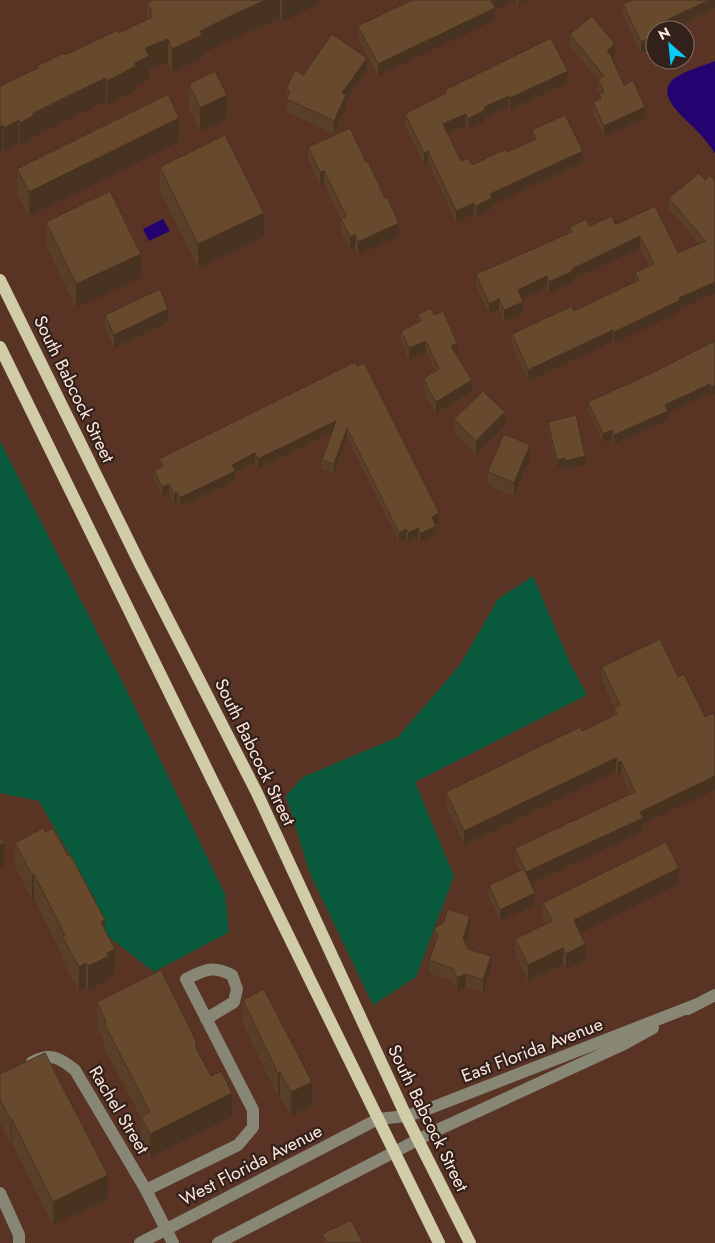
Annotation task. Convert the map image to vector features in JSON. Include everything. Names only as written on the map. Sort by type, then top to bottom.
[{"type":"main road","name":"South Babcock Street","points":[[0,280],[140,564],[256,793],[406,1116],[470,1243]]},
{"type":"main road","points":[[0,348],[439,1243]]},
{"type":"street","name":"East Florida Avenue","points":[[395,1152],[624,1044],[715,995]]},
{"type":"street","name":"East Florida Avenue","points":[[378,1119],[406,1116],[423,1111],[695,1005]]},
{"type":"street","points":[[146,1190],[238,1145],[252,1127],[253,1110],[206,1019]]},
{"type":"street","name":"Rachel Street","points":[[24,1066],[41,1057],[59,1058],[75,1070],[146,1190],[173,1243]]},
{"type":"street","name":"West Florida Avenue","points":[[140,1243],[378,1119]]},
{"type":"street","points":[[218,1243],[395,1152]]},
{"type":"street","points":[[0,1193],[19,1235],[20,1243]]},
{"type":"green space","points":[[0,441],[127,691],[225,894],[229,932],[154,972],[105,934],[96,901],[39,801],[0,793]]},
{"type":"green space","points":[[533,576],[570,663],[587,695],[415,782],[454,876],[416,977],[373,1005],[310,874],[286,796],[303,777],[398,737],[460,665],[498,599]]},
{"type":"shaded area","points":[[715,61],[715,153],[702,136],[675,108],[667,92],[669,85],[675,78]]},
{"type":"shaded area","points":[[163,219],[170,231],[149,241],[143,229]]},
{"type":"building","points":[[153,0],[266,0],[200,31],[202,35],[172,49],[168,39],[145,48],[149,56],[135,63],[136,66],[107,81],[106,78],[74,93],[32,114],[33,116],[20,123],[19,120],[4,128],[3,125],[0,127],[0,86],[64,53],[65,55],[118,30],[119,33],[152,17],[150,13],[152,12],[147,3]]},
{"type":"building","points":[[412,0],[491,0],[495,8],[378,64],[358,26]]},
{"type":"building","points":[[632,0],[709,0],[667,20],[645,20],[645,40],[641,42],[623,4]]},
{"type":"building","points":[[592,16],[615,44],[607,51],[624,85],[633,80],[645,107],[604,126],[593,102],[601,99],[599,95],[604,92],[598,79],[604,76],[570,34]]},
{"type":"building","points":[[332,34],[367,58],[342,93],[346,95],[334,121],[287,99],[290,91],[286,89],[295,70],[303,75]]},
{"type":"building","points":[[551,38],[568,71],[510,98],[509,96],[484,107],[485,110],[468,119],[466,114],[443,124],[461,161],[468,158],[472,165],[506,149],[507,152],[536,139],[532,130],[565,115],[583,151],[490,194],[492,198],[476,206],[474,203],[456,211],[428,151],[424,153],[405,114],[446,93],[445,90]]},
{"type":"building","points":[[215,71],[227,95],[200,108],[189,84]]},
{"type":"building","points":[[168,94],[179,118],[29,192],[17,169]]},
{"type":"building","points":[[350,128],[399,223],[358,242],[355,235],[350,237],[341,219],[346,216],[324,171],[320,172],[308,147]]},
{"type":"building","points":[[225,135],[264,213],[198,244],[160,167]]},
{"type":"building","points":[[699,173],[705,180],[710,175],[715,181],[715,282],[679,298],[680,300],[614,332],[613,330],[528,370],[512,334],[572,306],[574,311],[639,280],[635,273],[654,264],[640,236],[549,282],[547,276],[518,290],[523,302],[504,310],[499,299],[489,304],[476,274],[572,232],[569,227],[586,219],[590,226],[612,216],[615,224],[655,206],[678,253],[705,241],[669,198]]},
{"type":"building","points":[[110,191],[141,254],[76,284],[46,222]]},
{"type":"building","points":[[160,289],[168,309],[114,335],[105,315]]},
{"type":"building","points":[[431,308],[434,315],[443,311],[457,343],[451,346],[472,380],[436,402],[426,386],[424,378],[439,369],[426,341],[409,348],[401,331],[421,321],[418,314]]},
{"type":"building","points":[[715,341],[715,385],[711,387],[710,384],[665,405],[668,411],[614,435],[612,430],[603,434],[588,402],[650,374]]},
{"type":"building","points":[[355,362],[357,366],[364,363],[439,513],[432,517],[436,526],[420,534],[418,528],[408,533],[406,529],[399,533],[347,428],[334,464],[322,460],[336,421],[258,459],[255,453],[232,465],[235,471],[180,498],[177,492],[174,494],[169,484],[162,487],[154,470],[163,466],[159,459]]},
{"type":"building","points":[[483,391],[505,412],[476,441],[454,419]]},
{"type":"building","points":[[576,415],[585,456],[565,461],[565,458],[557,460],[548,422]]},
{"type":"building","points":[[504,434],[530,445],[514,483],[488,470]]},
{"type":"building","points":[[660,639],[678,677],[684,674],[705,717],[713,713],[715,717],[715,776],[640,812],[643,818],[526,872],[515,848],[635,792],[621,761],[618,762],[616,758],[464,831],[446,792],[580,727],[582,731],[617,714],[614,708],[620,705],[602,667]]},
{"type":"building","points":[[43,828],[45,832],[53,828],[68,856],[70,854],[105,920],[101,922],[115,949],[107,953],[109,956],[88,966],[86,963],[79,967],[62,936],[65,935],[34,874],[32,875],[15,843]]},
{"type":"building","points":[[0,835],[4,843],[0,845]]},
{"type":"building","points":[[666,842],[679,868],[574,920],[585,944],[566,954],[563,948],[528,965],[515,939],[552,921],[543,903]]},
{"type":"building","points":[[524,869],[535,893],[500,910],[489,885]]},
{"type":"building","points":[[448,909],[470,916],[463,938],[468,949],[491,956],[483,980],[466,974],[457,978],[453,969],[429,960],[438,936],[434,928],[443,923]]},
{"type":"building","points":[[161,970],[197,1043],[195,1044],[197,1050],[211,1076],[221,1071],[232,1093],[150,1134],[141,1116],[150,1112],[104,1023],[106,1022],[97,1002]]},
{"type":"building","points":[[264,989],[312,1082],[291,1092],[280,1072],[278,1074],[243,1000]]},
{"type":"building","points":[[45,1053],[108,1175],[53,1202],[12,1119],[0,1099],[0,1074]]},
{"type":"building","points":[[351,1220],[363,1243],[327,1243],[322,1234]]}]
